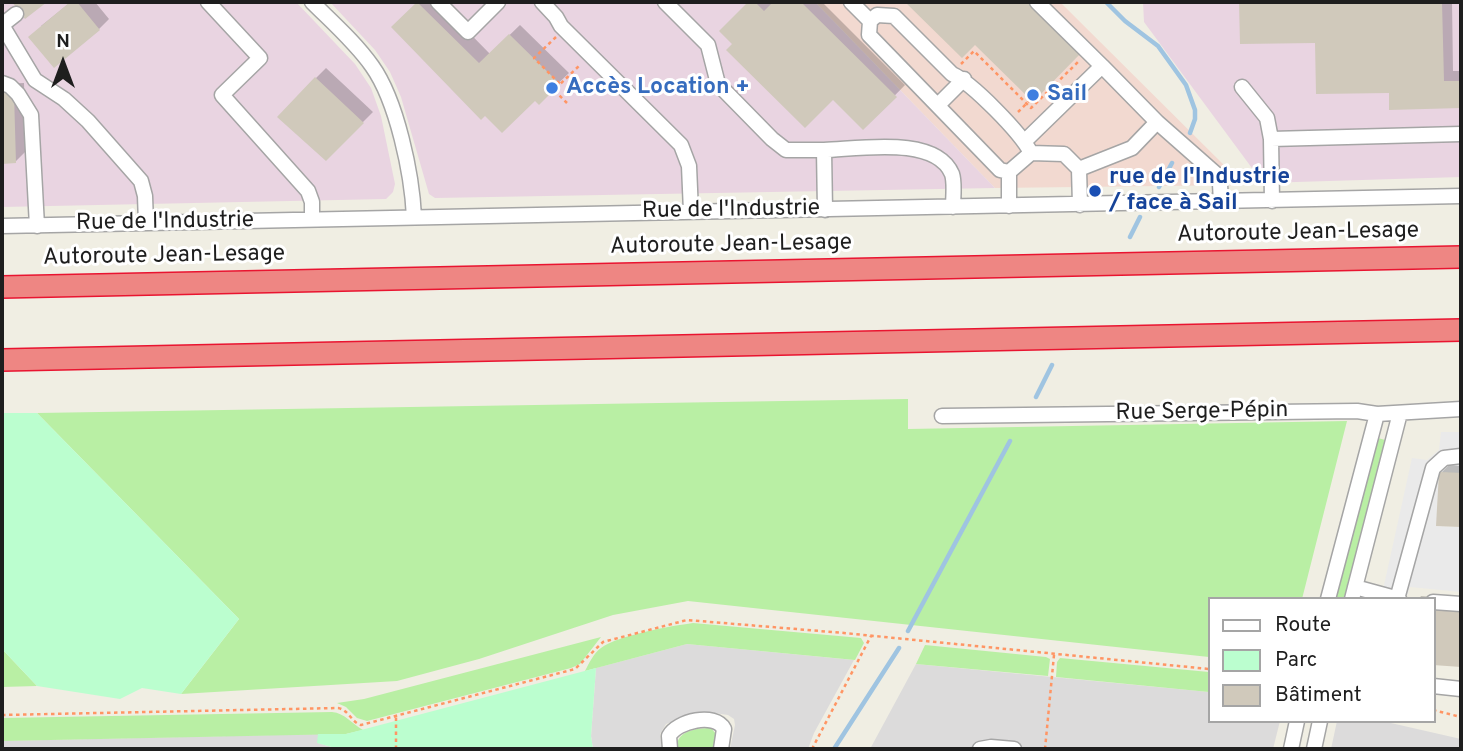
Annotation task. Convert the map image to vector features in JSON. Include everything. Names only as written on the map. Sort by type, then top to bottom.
[{"type":"highway","name":"Autoroute Jean-Lesage","points":[[2,287],[1461,257]]},
{"type":"highway","points":[[2,360],[1461,330]]},
{"type":"street","points":[[208,2],[260,58],[222,95],[308,191],[312,202],[312,219]]},
{"type":"street","points":[[312,2],[365,57],[383,84],[400,137],[414,217]]},
{"type":"street","points":[[438,2],[468,32],[498,2]]},
{"type":"street","points":[[542,2],[564,29],[681,145],[689,166],[691,212]]},
{"type":"street","points":[[665,2],[708,45],[718,84],[786,150],[906,147],[928,151],[951,174],[953,207]]},
{"type":"street","points":[[850,2],[870,21]]},
{"type":"street","points":[[1037,2],[1157,122],[1216,174],[1220,184],[1221,202]]},
{"type":"street","points":[[16,14],[2,25],[19,55],[35,80],[64,99],[88,121],[141,181],[145,195],[146,223]]},
{"type":"street","points":[[1009,172],[1000,170],[869,35],[870,21],[877,15],[894,16],[952,74],[960,75],[1028,147],[1064,154],[1079,169],[1080,205]]},
{"type":"street","points":[[1009,206],[1009,172],[1028,147],[1102,66]]},
{"type":"street","points":[[938,105],[960,75]]},
{"type":"street","points":[[2,83],[18,94],[31,115],[37,226]]},
{"type":"street","points":[[1242,87],[1267,118],[1271,139],[1272,201]]},
{"type":"street","points":[[1079,169],[1132,148],[1157,122]]},
{"type":"street","points":[[1271,139],[1461,134]]},
{"type":"street","points":[[824,150],[825,210]]},
{"type":"street","name":"Rue de l'Industrie","points":[[2,226],[1461,196]]},
{"type":"street","name":"Rue Serge-Pépin","points":[[942,416],[1343,411],[1377,414],[1461,409]]},
{"type":"street","points":[[1383,597],[1353,593],[1400,413]]},
{"type":"street","points":[[1329,597],[1377,414]]},
{"type":"street","points":[[1399,597],[1433,468],[1444,458],[1461,456]]},
{"type":"street","points":[[1435,602],[1461,604]]},
{"type":"street","points":[[1435,686],[1461,689]]},
{"type":"street","points":[[670,749],[669,736],[675,728],[715,720],[722,724],[724,729],[721,749]]},
{"type":"street","points":[[1291,749],[1297,723]]},
{"type":"street","points":[[1314,749],[1320,723]]},
{"type":"street","points":[[980,749],[1014,749]]},
{"type":"path","points":[[560,85],[534,58],[564,29]]},
{"type":"path","points":[[960,75],[974,51],[1028,102],[1031,108],[1080,60]]},
{"type":"path","points":[[567,103],[554,90],[585,61]]},
{"type":"path","points":[[2,715],[327,708],[343,709],[360,725],[575,669],[603,642],[679,621],[696,620],[1208,669]]},
{"type":"path","points":[[812,749],[871,636]]},
{"type":"path","points":[[1045,749],[1054,655]]},
{"type":"path","points":[[1435,710],[1461,717]]},
{"type":"path","points":[[396,716],[396,749]]},
{"type":"shaded area","points":[[2,2],[296,2],[355,64],[371,88],[381,116],[395,184],[393,192],[386,199],[2,207]]},
{"type":"shaded area","points":[[330,2],[815,2],[995,188],[435,198],[429,194],[401,97],[390,72],[375,50]]},
{"type":"shaded area","points":[[815,2],[1060,2],[1244,185],[995,188]]},
{"type":"shaded area","points":[[1143,2],[1461,2],[1461,177],[1263,183],[1144,22]]},
{"type":"shaded area","points":[[1441,432],[1461,432],[1461,473],[1439,472],[1437,526],[1461,527],[1461,592],[1410,587],[1407,597],[1381,597],[1412,458],[1427,460],[1439,450]]},
{"type":"shaded area","points":[[687,644],[854,660],[808,749],[730,749],[734,719],[728,715],[708,712],[692,714],[666,724],[660,734],[662,749],[593,749],[591,736],[596,668]]},
{"type":"shaded area","points":[[916,664],[1208,692],[1208,723],[1280,723],[1273,749],[870,749]]},
{"type":"shaded area","points":[[1337,723],[1391,723],[1461,739],[1461,749],[1331,749]]},
{"type":"shaded area","points":[[318,734],[318,743],[339,749],[2,749],[2,741]]},
{"type":"green space","points":[[908,399],[908,429],[1347,421],[1303,597],[1208,597],[1208,657],[688,601],[613,615],[479,659],[397,681],[181,694],[239,619],[37,413]]},
{"type":"green space","points":[[2,413],[37,413],[239,619],[181,694],[142,688],[120,699],[37,686],[2,649]]},
{"type":"green space","points":[[1378,438],[1385,440],[1345,597],[1337,597]]},
{"type":"green space","points":[[693,623],[861,638],[864,643],[855,660],[687,644],[585,671],[596,653],[609,643],[646,632]]},
{"type":"green space","points":[[601,637],[580,664],[571,668],[367,721],[357,718],[346,707],[337,703],[364,699]]},
{"type":"green space","points":[[925,645],[1046,657],[1050,659],[1048,676],[916,664]]},
{"type":"green space","points":[[2,649],[37,686],[2,687]]},
{"type":"green space","points":[[1060,658],[1208,672],[1208,692],[1056,677],[1057,662]]},
{"type":"green space","points":[[596,668],[591,736],[593,749],[339,749],[317,743],[318,734],[346,734]]},
{"type":"green space","points":[[332,712],[345,717],[363,730],[346,734],[2,741],[2,718]]},
{"type":"green space","points":[[711,728],[716,734],[714,749],[677,749],[679,738],[683,734]]},
{"type":"building","points":[[12,2],[47,2],[25,19]]},
{"type":"building","points":[[70,2],[77,2],[100,30],[54,68],[28,37]]},
{"type":"building","points":[[417,2],[479,63],[509,34],[560,84],[539,105],[535,101],[502,133],[485,116],[481,120],[391,27]]},
{"type":"building","points":[[748,2],[755,2],[764,11],[773,2],[801,2],[897,97],[863,130],[833,100],[805,128],[726,50],[732,44],[719,31]]},
{"type":"building","points":[[905,2],[1028,2],[1080,54],[1033,102],[975,45],[962,58]]},
{"type":"building","points":[[1239,2],[1442,2],[1444,81],[1461,81],[1461,108],[1389,110],[1389,93],[1316,94],[1315,43],[1240,44]]},
{"type":"building","points":[[315,77],[364,123],[326,161],[277,117]]},
{"type":"building","points":[[2,93],[14,93],[16,163],[2,164]]},
{"type":"building","points":[[1439,472],[1461,473],[1461,527],[1436,526]]},
{"type":"building","points":[[1435,608],[1461,610],[1461,667],[1435,665]]},
{"type":"waterway","points":[[1106,2],[1125,21],[1158,46],[1186,85],[1195,110],[1190,133]]},
{"type":"waterway","points":[[1159,187],[1172,163]]},
{"type":"waterway","points":[[1130,237],[1140,217]]},
{"type":"waterway","points":[[1036,397],[1052,365]]},
{"type":"waterway","points":[[908,631],[1010,441]]},
{"type":"waterway","points":[[834,749],[899,648]]},
{"type":"place","name":"Accès Location +","points":[[552,88]]},
{"type":"place","name":"Sail","points":[[1033,95]]},
{"type":"place","name":"rue de l'Industrie / face à Sail","points":[[1095,191]]}]
